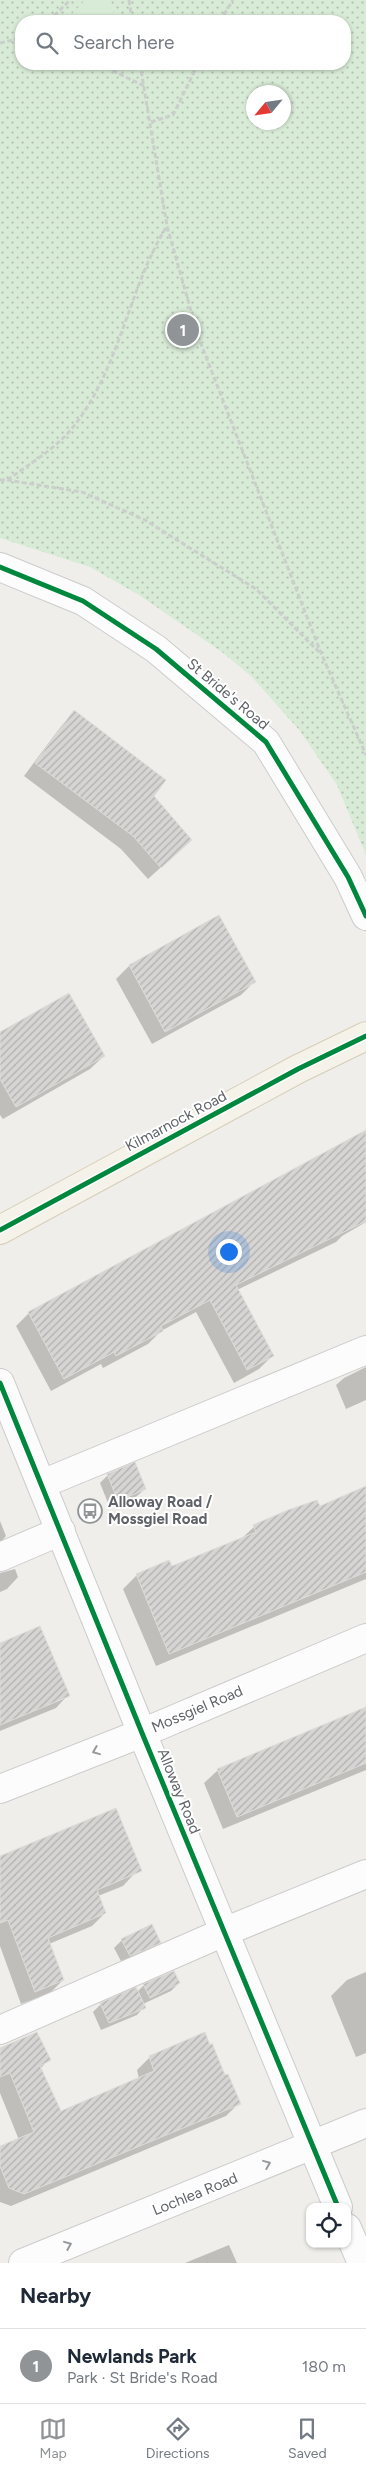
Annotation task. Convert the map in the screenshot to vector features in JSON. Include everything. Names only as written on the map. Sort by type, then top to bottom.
[{"type":"main road","name":"Kilmarnock Road","points":[[0,1230],[289,1074],[366,1036]]},
{"type":"street","name":"St Bride's Road","points":[[0,567],[83,601],[148,644],[266,742],[348,877],[366,916]]},
{"type":"street","points":[[42,1484],[366,1350]]},
{"type":"street","name":"Alloway Road","points":[[0,1384],[336,2203]]},
{"type":"street","points":[[0,1557],[61,1531]]},
{"type":"street","name":"Mossgiel Road","points":[[0,1789],[142,1733],[366,1638]]},
{"type":"street","points":[[0,2030],[224,1932],[366,1874]]},
{"type":"street","name":"Lochlea Road","points":[[23,2263],[366,2123]]},
{"type":"street","points":[[351,2237],[362,2263]]},
{"type":"path","points":[[55,15],[70,0]]},
{"type":"path","points":[[128,0],[131,15]]},
{"type":"path","points":[[224,15],[233,0]]},
{"type":"path","points":[[0,43],[15,39]]},
{"type":"path","points":[[111,70],[144,86]]},
{"type":"path","points":[[141,70],[168,226],[198,336],[320,653],[366,755]]},
{"type":"path","points":[[151,122],[173,115],[195,70]]},
{"type":"path","points":[[7,480],[46,452],[77,424],[102,383],[154,247],[168,226]]},
{"type":"path","points":[[0,480],[82,492],[145,520],[256,589],[320,653]]},
{"type":"green space","points":[[0,0],[366,0],[366,855],[337,785],[300,731],[252,677],[222,652],[139,595],[90,567],[0,538]]},
{"type":"green space","points":[[85,0],[111,0],[114,15],[71,15]]},
{"type":"building","points":[[74,710],[166,780],[154,796],[192,840],[161,868],[133,836],[35,763]]},
{"type":"building","points":[[219,915],[256,982],[165,1032],[129,965]]},
{"type":"building","points":[[69,993],[105,1056],[16,1107],[0,1079],[0,1032]]},
{"type":"building","points":[[366,1130],[366,1221],[236,1285],[274,1356],[247,1370],[210,1300],[161,1326],[163,1331],[116,1356],[114,1352],[64,1379],[28,1312]]},
{"type":"building","points":[[135,1462],[146,1489],[118,1501],[107,1474]]},
{"type":"building","points":[[366,1486],[366,1572],[169,1654],[136,1574],[169,1560],[172,1566],[256,1532],[253,1525],[288,1510],[317,1500],[320,1506]]},
{"type":"building","points":[[40,1626],[70,1696],[0,1725],[0,1643]]},
{"type":"building","points":[[366,1707],[366,1763],[237,1817],[217,1769]]},
{"type":"building","points":[[116,1808],[142,1871],[97,1890],[106,1913],[48,1938],[64,1980],[35,1992],[8,1920],[0,1923],[0,1856]]},
{"type":"building","points":[[152,1924],[161,1943],[130,1956],[121,1939]]},
{"type":"building","points":[[174,1971],[180,1983],[150,1998],[143,1984]]},
{"type":"building","points":[[136,1987],[146,2008],[109,2023],[100,2003]]},
{"type":"building","points":[[37,2032],[51,2060],[40,2066],[61,2111],[154,2071],[149,2056],[205,2032],[210,2045],[212,2043],[225,2075],[228,2074],[241,2104],[24,2194],[9,2188],[0,2166],[0,2146],[34,2132],[10,2073],[0,2077],[0,2048]]},
{"type":"cycle path","points":[[0,567],[83,601],[156,649],[266,742],[348,877],[366,916]]},
{"type":"cycle path","points":[[0,1230],[298,1069],[366,1036]]},
{"type":"cycle path","points":[[0,1383],[336,2203]]},
{"type":"place","name":"Newlands Park","points":[[183,330]]},
{"type":"place","name":"Alloway Road / Mossgiel Road","points":[[90,1511]]}]
